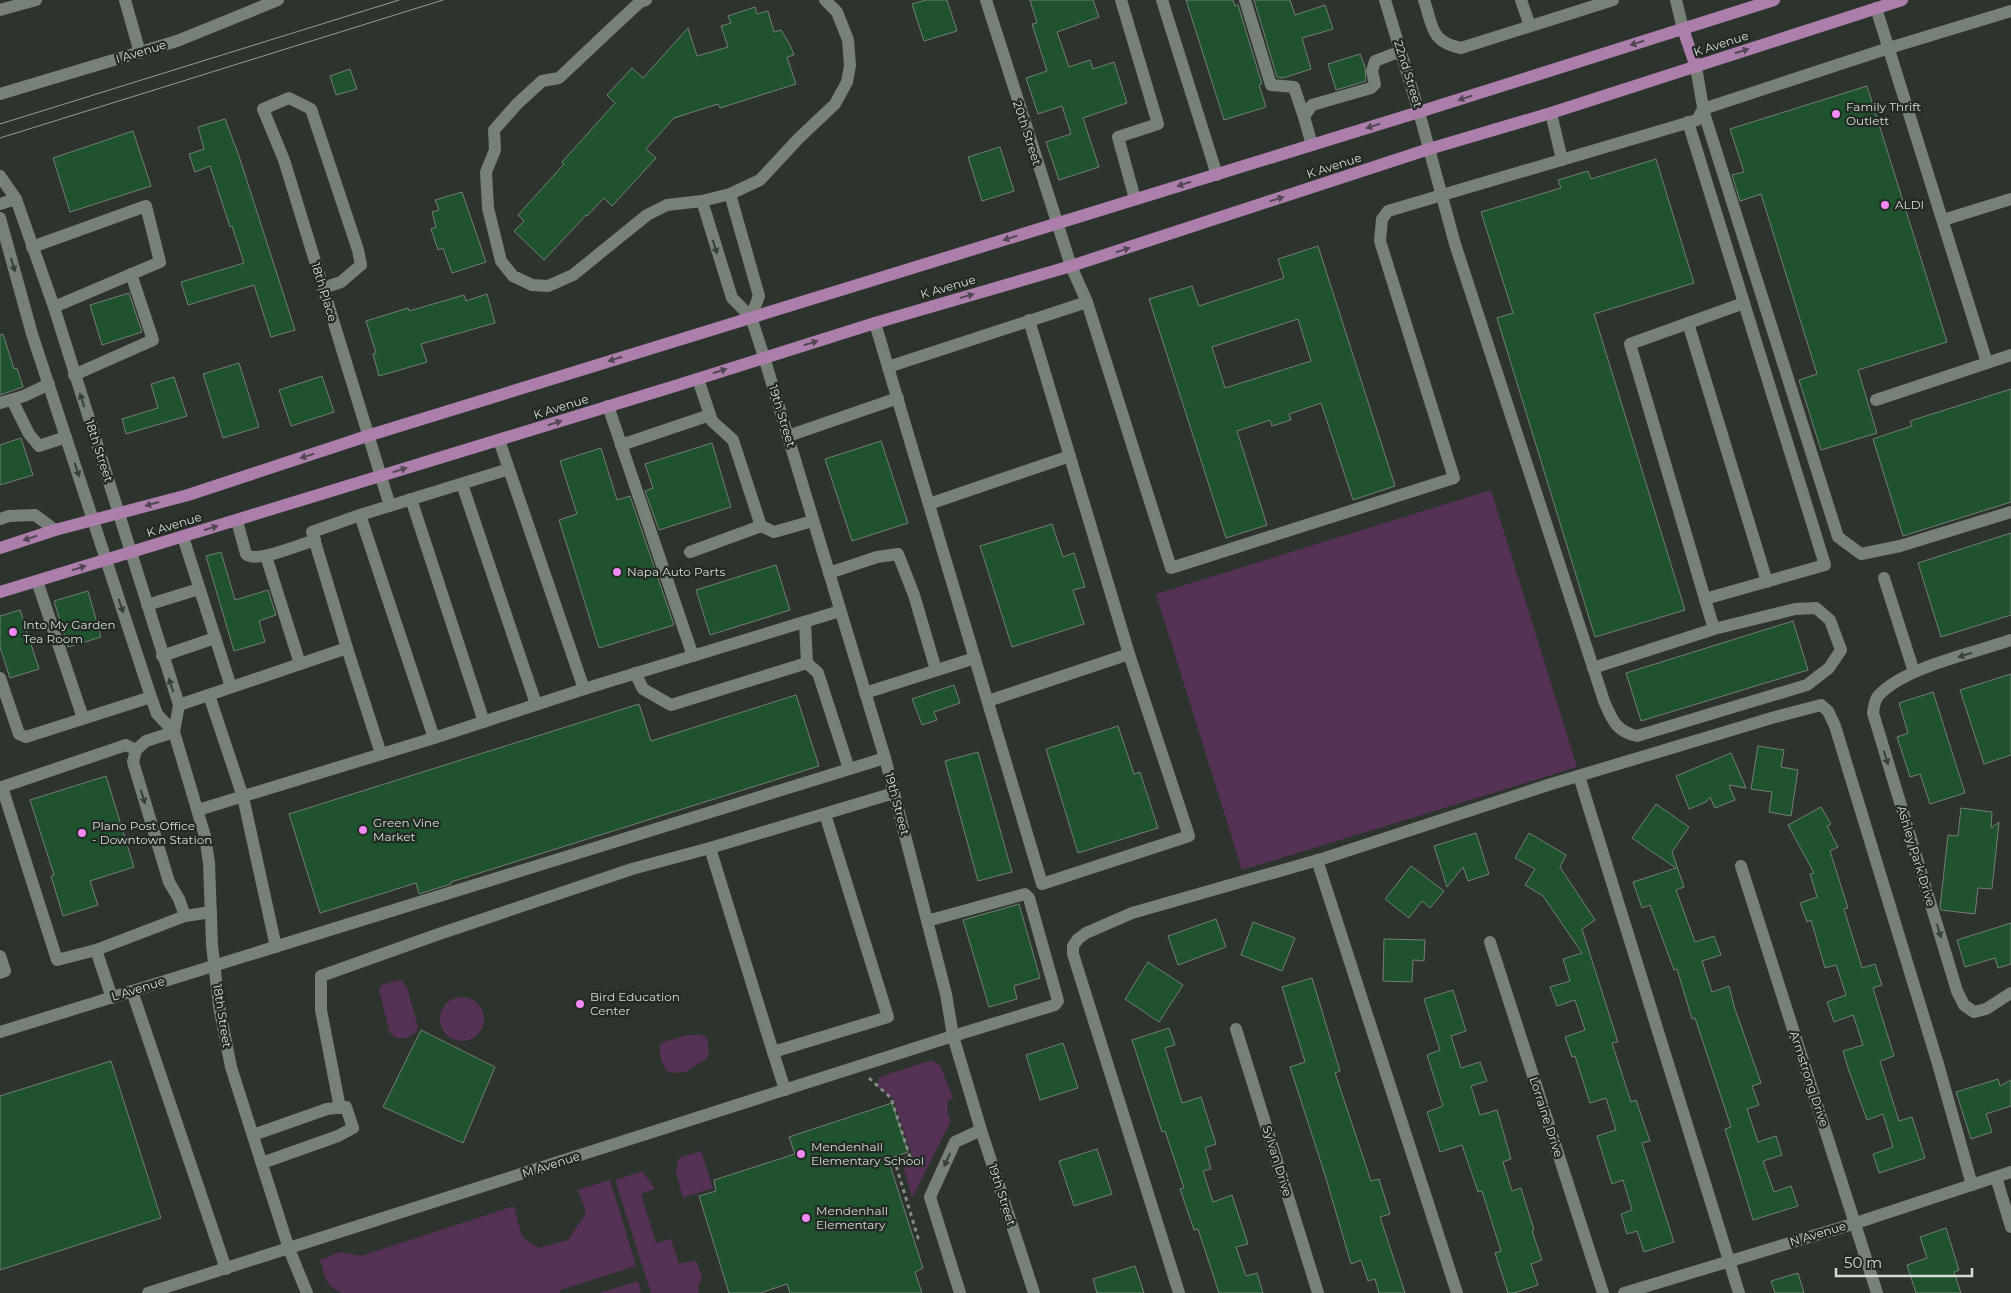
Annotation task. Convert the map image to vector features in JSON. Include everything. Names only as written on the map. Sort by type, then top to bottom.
[{"type":"main road","name":"K Avenue","points":[[0,548],[55,530],[188,495],[367,436],[1419,112],[1774,0]]},
{"type":"main road","name":"K Avenue","points":[[0,592],[237,521],[875,323],[1071,266],[1696,66],[1875,4],[1902,0]]},
{"type":"main road","points":[[1683,29],[1696,66]]},
{"type":"street","points":[[0,10],[36,0]]},
{"type":"street","points":[[125,0],[140,53]]},
{"type":"street","name":"I Avenue","points":[[0,94],[178,41],[278,0]]},
{"type":"street","points":[[646,0],[640,2],[559,78],[542,81],[517,104],[494,130],[494,150],[486,172],[488,208],[494,237],[501,261],[514,276],[532,285],[548,286],[573,275],[648,215],[667,205],[730,194],[760,180],[799,138],[835,104],[847,82],[850,66],[848,40],[837,12],[825,0]]},
{"type":"street","name":"20th Street","points":[[986,0],[1071,266],[1087,302],[1171,568],[1454,478],[1380,241],[1382,219],[1388,212],[1442,194]]},
{"type":"street","points":[[1121,0],[1158,124],[1118,137],[1135,199]]},
{"type":"street","points":[[1162,0],[1217,174]]},
{"type":"street","points":[[1245,0],[1271,85],[1294,88],[1312,145]]},
{"type":"street","name":"22nd Street","points":[[1385,0],[1419,112],[1455,244],[1593,668],[1610,717],[1624,733],[1637,736],[1807,685],[1829,668],[1841,650],[1830,620],[1816,608],[1795,609],[1714,629]]},
{"type":"street","points":[[1424,0],[1436,36],[1443,43],[1461,48],[1613,0]]},
{"type":"street","points":[[1521,0],[1530,26]]},
{"type":"street","points":[[1676,0],[1683,29]]},
{"type":"street","points":[[1875,4],[1987,363]]},
{"type":"street","points":[[1442,194],[1697,120],[1704,109],[1889,48],[2011,11]]},
{"type":"street","points":[[1304,116],[1312,105],[1371,88],[1375,84],[1372,71],[1375,61],[1401,51]]},
{"type":"street","points":[[1696,66],[1704,109],[1838,537],[1861,554],[1900,546],[2011,512]]},
{"type":"street","name":"18th Place","points":[[323,288],[341,282],[361,265],[358,250],[310,109],[289,98],[263,108],[284,160],[367,436],[390,506]]},
{"type":"street","points":[[1551,113],[1562,160]]},
{"type":"street","points":[[1688,122],[1825,565],[1705,599]]},
{"type":"street","name":"18th Street","points":[[0,176],[16,199],[54,307],[119,513],[162,656],[179,705],[174,732]]},
{"type":"street","points":[[702,200],[732,298],[751,317],[759,296],[730,194]]},
{"type":"street","points":[[0,204],[16,199]]},
{"type":"street","points":[[1943,220],[2011,199]]},
{"type":"street","points":[[32,247],[146,206],[160,262],[54,307]]},
{"type":"street","name":"18th Street","points":[[0,218],[32,334],[151,697],[157,714],[174,732],[198,810],[210,863],[214,966],[231,1067],[289,1249],[307,1293]]},
{"type":"street","points":[[74,375],[153,340],[131,274]]},
{"type":"street","points":[[888,367],[1087,302]]},
{"type":"street","points":[[1593,668],[1714,629],[1630,344],[1744,303]]},
{"type":"street","name":"19th Street","points":[[751,317],[885,758],[946,994],[953,1036],[981,1130],[1034,1293]]},
{"type":"street","points":[[875,323],[1042,884],[1189,836],[1129,654],[1029,320]]},
{"type":"street","points":[[1688,323],[1767,582]]},
{"type":"street","points":[[1876,400],[2011,355]]},
{"type":"street","points":[[698,378],[712,421],[733,440],[761,526]]},
{"type":"street","points":[[48,384],[24,396],[6,401],[39,446],[66,437]]},
{"type":"street","points":[[788,436],[898,398]]},
{"type":"street","points":[[608,406],[693,656]]},
{"type":"street","points":[[621,445],[710,415]]},
{"type":"street","points":[[499,440],[584,689]]},
{"type":"street","points":[[929,504],[1070,456]]},
{"type":"street","points":[[381,754],[312,532],[360,515],[509,470]]},
{"type":"street","points":[[462,484],[536,704]]},
{"type":"street","points":[[411,499],[484,722]]},
{"type":"street","points":[[0,519],[10,516],[36,515],[55,530]]},
{"type":"street","points":[[360,515],[434,738]]},
{"type":"street","points":[[237,521],[246,554],[253,558],[266,556],[314,540]]},
{"type":"street","points":[[690,552],[761,526],[774,532],[814,521]]},
{"type":"street","points":[[183,537],[230,687]]},
{"type":"street","points":[[829,573],[877,557],[898,554],[914,595],[936,670]]},
{"type":"street","points":[[266,556],[300,664]]},
{"type":"street","points":[[1884,578],[1914,672]]},
{"type":"street","points":[[37,581],[83,718]]},
{"type":"street","points":[[147,605],[199,589]]},
{"type":"street","points":[[198,810],[840,611]]},
{"type":"street","points":[[805,622],[807,663],[818,673],[849,770]]},
{"type":"street","points":[[162,656],[215,638]]},
{"type":"street","name":"Ashley Park Drive","points":[[2011,640],[1914,672],[1878,695],[1874,702],[1873,713],[1957,991],[1964,1005],[1974,1012],[1986,1009],[2011,993]]},
{"type":"street","points":[[179,705],[347,648]]},
{"type":"street","points":[[988,701],[1129,654]]},
{"type":"street","points":[[865,693],[975,658]]},
{"type":"street","points":[[635,673],[643,689],[670,704],[807,663]]},
{"type":"street","points":[[0,678],[19,734],[26,737],[151,697]]},
{"type":"street","points":[[208,695],[243,797],[276,947]]},
{"type":"street","points":[[1179,1293],[1073,954],[1073,946],[1078,939],[1086,933],[1132,914],[1317,860],[1579,776],[1821,705],[1828,711],[1835,726],[1972,1185]]},
{"type":"street","points":[[174,732],[146,741],[136,750],[133,762],[169,882],[184,916]]},
{"type":"street","points":[[136,750],[126,745],[2,787],[57,960],[96,950],[184,916],[212,912]]},
{"type":"street","name":"L Avenue","points":[[0,1032],[885,758]]},
{"type":"street","points":[[1579,776],[1739,1293]]},
{"type":"street","points":[[340,1108],[321,1010],[321,976],[632,869],[710,848],[894,793]]},
{"type":"street","points":[[774,1052],[888,1017],[825,814]]},
{"type":"street","points":[[710,848],[785,1090]]},
{"type":"street","points":[[1317,860],[1457,1293]]},
{"type":"street","name":"Armstrong Drive","points":[[1741,866],[1877,1293]]},
{"type":"street","name":"M Avenue","points":[[148,1293],[1055,1005],[1058,1001],[1029,898],[1026,894],[927,921]]},
{"type":"street","name":"Lorraine Drive","points":[[1490,942],[1603,1293]]},
{"type":"street","points":[[96,950],[112,998]]},
{"type":"street","points":[[0,956],[5,971],[0,973]]},
{"type":"street","points":[[132,991],[226,1269]]},
{"type":"street","name":"Sylvan Drive","points":[[1236,1029],[1318,1293]]},
{"type":"street","points":[[253,1135],[327,1109],[346,1107],[354,1128],[338,1136],[262,1163]]},
{"type":"street","points":[[960,1293],[930,1197],[954,1142],[981,1130]]},
{"type":"street","name":"N Avenue","points":[[1624,1293],[1856,1223],[2011,1172]]},
{"type":"street","points":[[1996,1177],[2011,1228]]},
{"type":"path","points":[[857,1067],[891,1098],[910,1157],[895,1162],[902,1195],[918,1238],[914,1239]]},
{"type":"shaded area","points":[[1491,490],[1577,767],[1242,870],[1156,594]]},
{"type":"shaded area","points":[[398,980],[402,981],[407,988],[418,1026],[417,1031],[407,1038],[396,1038],[390,1033],[379,990],[382,985]]},
{"type":"shaded area","points":[[458,997],[466,997],[478,1003],[484,1019],[478,1035],[466,1041],[458,1041],[446,1035],[440,1023],[440,1015],[446,1003]]},
{"type":"shaded area","points":[[686,1035],[702,1035],[707,1038],[709,1053],[707,1058],[686,1072],[669,1073],[661,1058],[661,1043]]},
{"type":"shaded area","points":[[932,1060],[940,1065],[953,1098],[947,1101],[948,1114],[951,1121],[912,1198],[902,1162],[913,1158],[893,1098],[877,1087],[879,1077]]},
{"type":"shaded area","points":[[701,1151],[713,1188],[683,1198],[676,1172],[679,1158]]},
{"type":"shaded area","points":[[642,1171],[655,1189],[641,1194],[656,1243],[671,1239],[679,1264],[696,1260],[702,1278],[698,1287],[699,1293],[651,1293],[615,1180]]},
{"type":"shaded area","points":[[610,1180],[636,1266],[560,1290],[561,1293],[342,1293],[329,1283],[320,1260],[340,1252],[361,1256],[514,1206],[522,1237],[539,1248],[568,1240],[586,1213],[578,1190]]},
{"type":"shaded area","points":[[638,1281],[641,1293],[600,1293]]},
{"type":"building","points":[[926,0],[947,0],[957,31],[924,41],[912,4]]},
{"type":"building","points":[[1030,0],[1093,0],[1099,17],[1057,32],[1069,67],[1090,60],[1093,69],[1114,62],[1127,103],[1083,118],[1099,167],[1059,180],[1046,142],[1071,134],[1062,106],[1038,114],[1026,78],[1047,71],[1032,24],[1037,23]]},
{"type":"building","points":[[1186,0],[1233,0],[1235,6],[1238,5],[1262,84],[1259,85],[1266,107],[1224,120]]},
{"type":"building","points":[[1254,0],[1290,0],[1295,15],[1325,5],[1333,29],[1302,38],[1311,69],[1283,78],[1277,77]]},
{"type":"building","points":[[755,7],[757,14],[768,11],[774,32],[781,30],[790,45],[794,55],[787,57],[796,84],[720,108],[718,104],[674,118],[646,149],[656,158],[612,206],[604,198],[544,260],[514,231],[524,221],[518,215],[615,103],[607,95],[632,68],[643,78],[688,28],[697,56],[728,47],[721,26],[731,23],[728,16]]},
{"type":"building","points":[[1360,54],[1365,67],[1366,81],[1336,90],[1328,64]]},
{"type":"building","points":[[350,69],[357,89],[336,95],[330,76]]},
{"type":"building","points":[[1867,86],[1947,342],[1858,370],[1877,433],[1821,450],[1799,380],[1817,374],[1761,194],[1740,201],[1732,175],[1744,172],[1730,129]]},
{"type":"building","points":[[225,119],[239,156],[295,330],[271,337],[254,285],[188,305],[181,282],[244,263],[210,166],[195,172],[189,154],[204,149],[198,127]]},
{"type":"building","points":[[133,131],[151,186],[70,212],[53,158]]},
{"type":"building","points":[[1000,147],[1014,191],[982,201],[968,157]]},
{"type":"building","points":[[1656,159],[1694,283],[1594,314],[1685,610],[1595,637],[1497,318],[1513,313],[1481,212],[1561,188],[1558,180],[1588,171],[1591,179]]},
{"type":"building","points":[[462,192],[486,262],[452,273],[443,248],[438,250],[431,229],[436,227],[432,212],[439,210],[435,200]]},
{"type":"building","points":[[1318,246],[1395,486],[1353,500],[1321,403],[1289,414],[1291,420],[1272,426],[1270,420],[1237,431],[1267,525],[1226,538],[1149,299],[1192,286],[1199,306],[1284,278],[1278,259]],"holes":[[[1298,319],[1311,361],[1225,388],[1212,347]]]},
{"type":"building","points":[[129,293],[142,332],[102,345],[90,305]]},
{"type":"building","points":[[487,294],[495,323],[421,344],[427,362],[379,376],[373,354],[376,353],[366,321],[408,308],[409,311],[464,295],[466,301]]},
{"type":"building","points":[[3,334],[14,369],[17,368],[23,387],[0,395],[0,335]]},
{"type":"building","points":[[239,363],[259,427],[223,438],[203,374]]},
{"type":"building","points":[[322,376],[334,412],[291,426],[279,390]]},
{"type":"building","points":[[174,377],[187,416],[126,434],[122,419],[158,408],[151,384]]},
{"type":"building","points":[[2011,389],[2011,502],[1903,536],[1873,439],[1912,426],[1910,421]]},
{"type":"building","points":[[21,438],[33,475],[0,485],[0,445]]},
{"type":"building","points":[[881,441],[908,523],[852,541],[825,459]]},
{"type":"building","points":[[712,443],[731,507],[659,530],[645,491],[653,488],[645,464]]},
{"type":"building","name":"Napa Auto Parts","points":[[601,448],[617,500],[630,496],[674,625],[599,648],[559,520],[577,514],[560,461]]},
{"type":"building","points":[[1052,524],[1063,557],[1074,553],[1085,587],[1073,590],[1084,624],[1012,647],[980,546]]},
{"type":"building","points":[[2011,533],[2011,615],[1941,637],[1918,563]]},
{"type":"building","points":[[221,552],[235,600],[268,590],[276,615],[259,621],[265,642],[234,651],[206,556]]},
{"type":"building","points":[[776,565],[790,610],[710,635],[696,590]]},
{"type":"building","points":[[88,591],[101,637],[68,647],[54,601]]},
{"type":"building","name":"Into My Garden Tea Room","points":[[20,610],[39,669],[10,678],[0,647],[0,616]]},
{"type":"building","points":[[1793,621],[1808,670],[1641,721],[1626,673]]},
{"type":"building","points":[[2011,674],[2011,755],[1984,764],[1960,690]]},
{"type":"building","points":[[954,685],[960,703],[934,712],[937,720],[922,725],[912,699]]},
{"type":"building","points":[[1933,692],[1965,793],[1930,804],[1920,774],[1910,777],[1897,737],[1908,733],[1899,703]]},
{"type":"building","points":[[796,695],[819,766],[451,882],[451,884],[419,894],[416,883],[320,913],[289,814],[639,704],[651,741]]},
{"type":"building","points":[[1118,726],[1134,774],[1140,772],[1158,828],[1078,853],[1046,749]]},
{"type":"building","points":[[1758,746],[1784,750],[1781,767],[1798,770],[1791,816],[1769,812],[1772,792],[1751,789]]},
{"type":"building","points":[[978,752],[1012,872],[978,881],[945,761]]},
{"type":"building","points":[[1731,753],[1746,788],[1729,785],[1735,800],[1715,808],[1710,797],[1706,802],[1689,809],[1676,776]]},
{"type":"building","name":"Plano Post Office - Downtown Station","points":[[106,776],[134,867],[90,881],[98,905],[63,916],[51,876],[54,875],[30,800]]},
{"type":"building","points":[[1656,804],[1689,827],[1672,852],[1684,887],[1676,890],[1695,942],[1714,936],[1721,955],[1702,961],[1712,992],[1729,986],[1734,1006],[1761,1083],[1752,1086],[1759,1105],[1747,1109],[1758,1142],[1776,1136],[1782,1155],[1763,1161],[1774,1192],[1791,1186],[1798,1206],[1753,1220],[1725,1129],[1731,1127],[1695,1018],[1692,1019],[1677,969],[1674,970],[1650,905],[1642,908],[1633,882],[1676,868],[1632,838]]},
{"type":"building","points":[[1821,807],[1831,824],[1827,826],[1838,847],[1830,851],[1848,908],[1844,909],[1862,968],[1875,964],[1882,985],[1873,988],[1894,1056],[1880,1061],[1899,1121],[1912,1117],[1925,1158],[1879,1173],[1873,1154],[1893,1147],[1883,1114],[1867,1120],[1843,1051],[1863,1045],[1853,1015],[1834,1022],[1827,1002],[1846,995],[1836,965],[1825,968],[1811,920],[1807,922],[1800,903],[1817,897],[1810,874],[1814,873],[1788,825]]},
{"type":"building","points":[[1961,808],[1992,812],[1991,828],[1999,822],[1992,889],[1978,888],[1975,914],[1941,910],[1940,907],[1948,835],[1958,836]]},
{"type":"building","points":[[1476,833],[1489,874],[1468,881],[1463,867],[1447,887],[1434,846]]},
{"type":"building","points":[[1529,833],[1566,855],[1560,867],[1595,920],[1582,929],[1618,1042],[1612,1043],[1631,1102],[1636,1100],[1650,1141],[1642,1143],[1674,1242],[1644,1252],[1637,1231],[1627,1234],[1621,1214],[1632,1210],[1623,1180],[1612,1184],[1597,1136],[1616,1130],[1606,1098],[1590,1103],[1575,1056],[1572,1057],[1565,1037],[1585,1030],[1575,1000],[1557,1006],[1550,987],[1570,981],[1563,959],[1582,953],[1543,896],[1525,885],[1535,869],[1515,858]]},
{"type":"building","points":[[1411,866],[1444,891],[1430,908],[1422,901],[1409,918],[1385,899]]},
{"type":"building","points":[[1019,904],[1040,978],[1014,986],[1017,999],[989,1007],[963,920]]},
{"type":"building","points":[[1216,919],[1226,947],[1178,965],[1168,936]]},
{"type":"building","points":[[1253,922],[1295,938],[1282,971],[1241,955]]},
{"type":"building","points":[[2011,923],[2011,964],[1998,968],[1995,958],[1965,967],[1957,940]]},
{"type":"building","points":[[1384,939],[1425,940],[1424,961],[1413,960],[1412,982],[1383,981]]},
{"type":"building","points":[[1148,962],[1183,985],[1159,1022],[1125,999]]},
{"type":"building","points":[[1312,978],[1340,1071],[1335,1073],[1371,1181],[1379,1179],[1390,1214],[1380,1217],[1405,1293],[1379,1293],[1375,1279],[1368,1281],[1361,1260],[1351,1264],[1290,1067],[1305,1062],[1282,987]]},
{"type":"building","points":[[1453,990],[1466,1031],[1451,1036],[1461,1068],[1480,1062],[1487,1081],[1471,1086],[1480,1115],[1497,1110],[1511,1159],[1503,1162],[1512,1191],[1521,1188],[1542,1260],[1531,1264],[1538,1285],[1514,1293],[1508,1293],[1495,1253],[1501,1251],[1482,1191],[1478,1192],[1462,1145],[1440,1152],[1427,1112],[1443,1106],[1427,1055],[1440,1050],[1424,999]]},
{"type":"building","points":[[1169,1028],[1175,1045],[1165,1048],[1182,1103],[1201,1097],[1216,1144],[1205,1148],[1211,1169],[1203,1171],[1213,1202],[1232,1195],[1248,1244],[1236,1247],[1246,1276],[1257,1273],[1263,1293],[1219,1293],[1198,1229],[1194,1230],[1180,1189],[1184,1188],[1165,1131],[1162,1132],[1132,1040]]},
{"type":"building","points":[[421,1030],[495,1067],[463,1143],[383,1107]]},
{"type":"building","points":[[1063,1043],[1078,1088],[1040,1100],[1026,1055]]},
{"type":"building","points":[[111,1061],[161,1218],[0,1270],[0,1096]]},
{"type":"building","points":[[1998,1079],[2000,1086],[2011,1080],[2011,1106],[1986,1114],[1992,1132],[1971,1139],[1956,1092]]},
{"type":"building","name":"Mendenhall Elementary","points":[[892,1103],[908,1152],[888,1159],[923,1268],[915,1272],[922,1293],[790,1293],[787,1284],[760,1293],[729,1293],[699,1196],[716,1191],[714,1180],[795,1154],[789,1137]]},
{"type":"building","points":[[1097,1149],[1112,1194],[1074,1206],[1059,1161]]},
{"type":"building","points":[[1946,1228],[1959,1270],[1954,1272],[1961,1293],[1916,1293],[1907,1265],[1927,1258],[1920,1237]]},
{"type":"building","points":[[1135,1266],[1144,1293],[1097,1293],[1093,1279]]},
{"type":"building","points":[[1798,1273],[1804,1293],[1775,1293],[1771,1281]]},
{"type":"tram line","points":[[0,124],[399,0]]},
{"type":"tram line","points":[[0,138],[443,0]]},
{"type":"place","name":"Family Thrift Outlett","points":[[1836,114]]},
{"type":"place","name":"ALDI","points":[[1885,205]]},
{"type":"place","name":"Napa Auto Parts","points":[[617,572]]},
{"type":"place","name":"Into My Garden Tea Room","points":[[13,632]]},
{"type":"place","name":"Green Vine Market","points":[[363,830]]},
{"type":"place","name":"Plano Post Office - Downtown Station","points":[[82,833]]},
{"type":"place","name":"Bird Education Center","points":[[580,1004]]},
{"type":"place","name":"Mendenhall Elementary School","points":[[801,1154]]},
{"type":"place","name":"Mendenhall Elementary","points":[[806,1218]]}]
